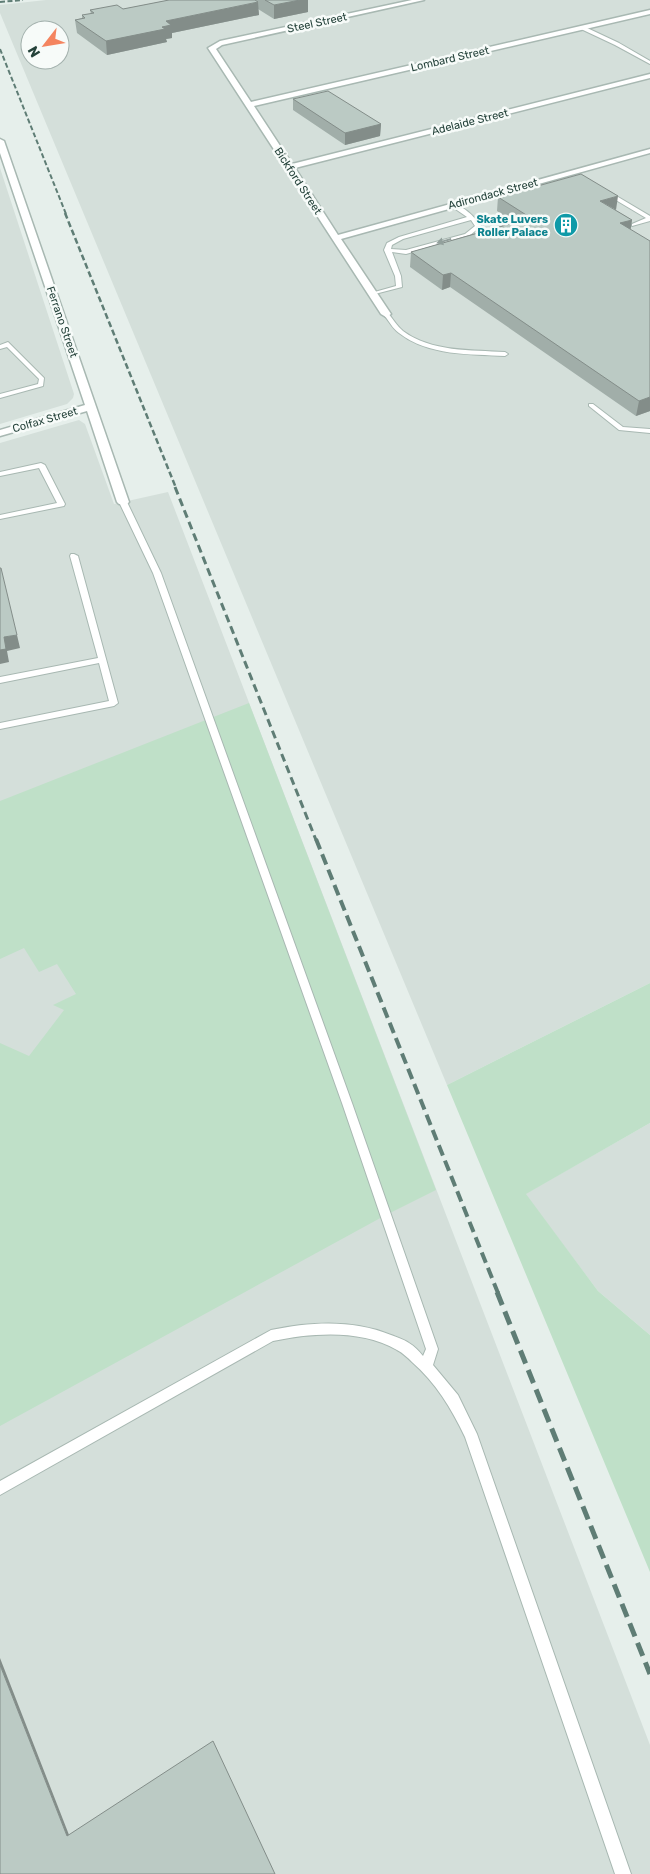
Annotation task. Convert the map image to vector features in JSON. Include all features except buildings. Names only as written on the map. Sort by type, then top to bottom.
[{"type":"street","name":"Steel Street","points":[[213,47],[220,43],[421,0]]},
{"type":"street","name":"Lombard Street","points":[[249,106],[650,12]]},
{"type":"street","name":"Bickford Street","points":[[213,47],[213,50],[249,106],[386,314]]},
{"type":"street","name":"Adelaide Street","points":[[289,167],[650,76]]},
{"type":"street","name":"Ferrano Street","points":[[0,141],[123,502]]},
{"type":"street","name":"Adirondack Street","points":[[336,238],[650,151]]},
{"type":"street","name":"Colfax Street","points":[[0,433],[91,407]]},
{"type":"lane","points":[[583,28],[617,44],[650,63]]},
{"type":"lane","points":[[574,172],[582,177]]},
{"type":"lane","points":[[599,187],[650,219]]},
{"type":"lane","points":[[388,250],[406,252],[467,235],[478,226],[472,218],[453,205]]},
{"type":"lane","points":[[373,294],[399,287],[400,279],[388,250],[389,244],[401,238],[472,218]]},
{"type":"lane","points":[[634,225],[650,219]]},
{"type":"lane","points":[[386,314],[400,332],[420,343],[451,351],[505,354]]},
{"type":"lane","points":[[0,347],[8,344],[42,379],[41,385],[0,396]]},
{"type":"lane","points":[[591,405],[621,429],[650,430]]},
{"type":"lane","points":[[0,474],[42,465],[61,504],[0,517]]},
{"type":"lane","points":[[123,502],[157,573],[347,1103],[432,1349],[426,1366]]},
{"type":"lane","points":[[0,726],[114,703],[74,556]]},
{"type":"lane","points":[[0,680],[102,660]]},
{"type":"lane","points":[[0,1488],[271,1336],[299,1330],[328,1328],[379,1336],[403,1346],[426,1366],[453,1399],[471,1434],[623,1874]]},
{"type":"shaded area","points":[[46,0],[650,0],[650,983],[447,1085],[24,70],[70,70],[70,20],[20,20],[20,61],[0,13],[0,5]]},
{"type":"shaded area","points":[[0,168],[74,394],[67,404],[0,424]]},
{"type":"shaded area","points":[[79,420],[85,424],[114,504],[168,492],[650,1745],[650,1874],[0,1874],[0,443]]},
{"type":"shaded area","points":[[650,1123],[650,1335],[598,1291],[525,1194]]},
{"type":"green space","points":[[249,703],[436,1190],[384,1216],[0,1426],[0,1043],[29,1056],[64,1010],[53,1005],[76,994],[57,964],[39,972],[24,948],[0,959],[0,801]]},
{"type":"green space","points":[[650,983],[650,1123],[526,1194],[598,1291],[650,1335],[650,1572],[447,1085]]},
{"type":"railway","points":[[0,2],[23,0]]},
{"type":"railway","points":[[0,49],[66,214]]},
{"type":"railway","points":[[65,213],[176,488]]},
{"type":"railway","points":[[175,487],[316,840]]},
{"type":"railway","points":[[316,839],[498,1293]]},
{"type":"railway","points":[[497,1292],[650,1674]]},
{"type":"place","name":"Skate Luvers Roller Palace","points":[[566,225]]}]
